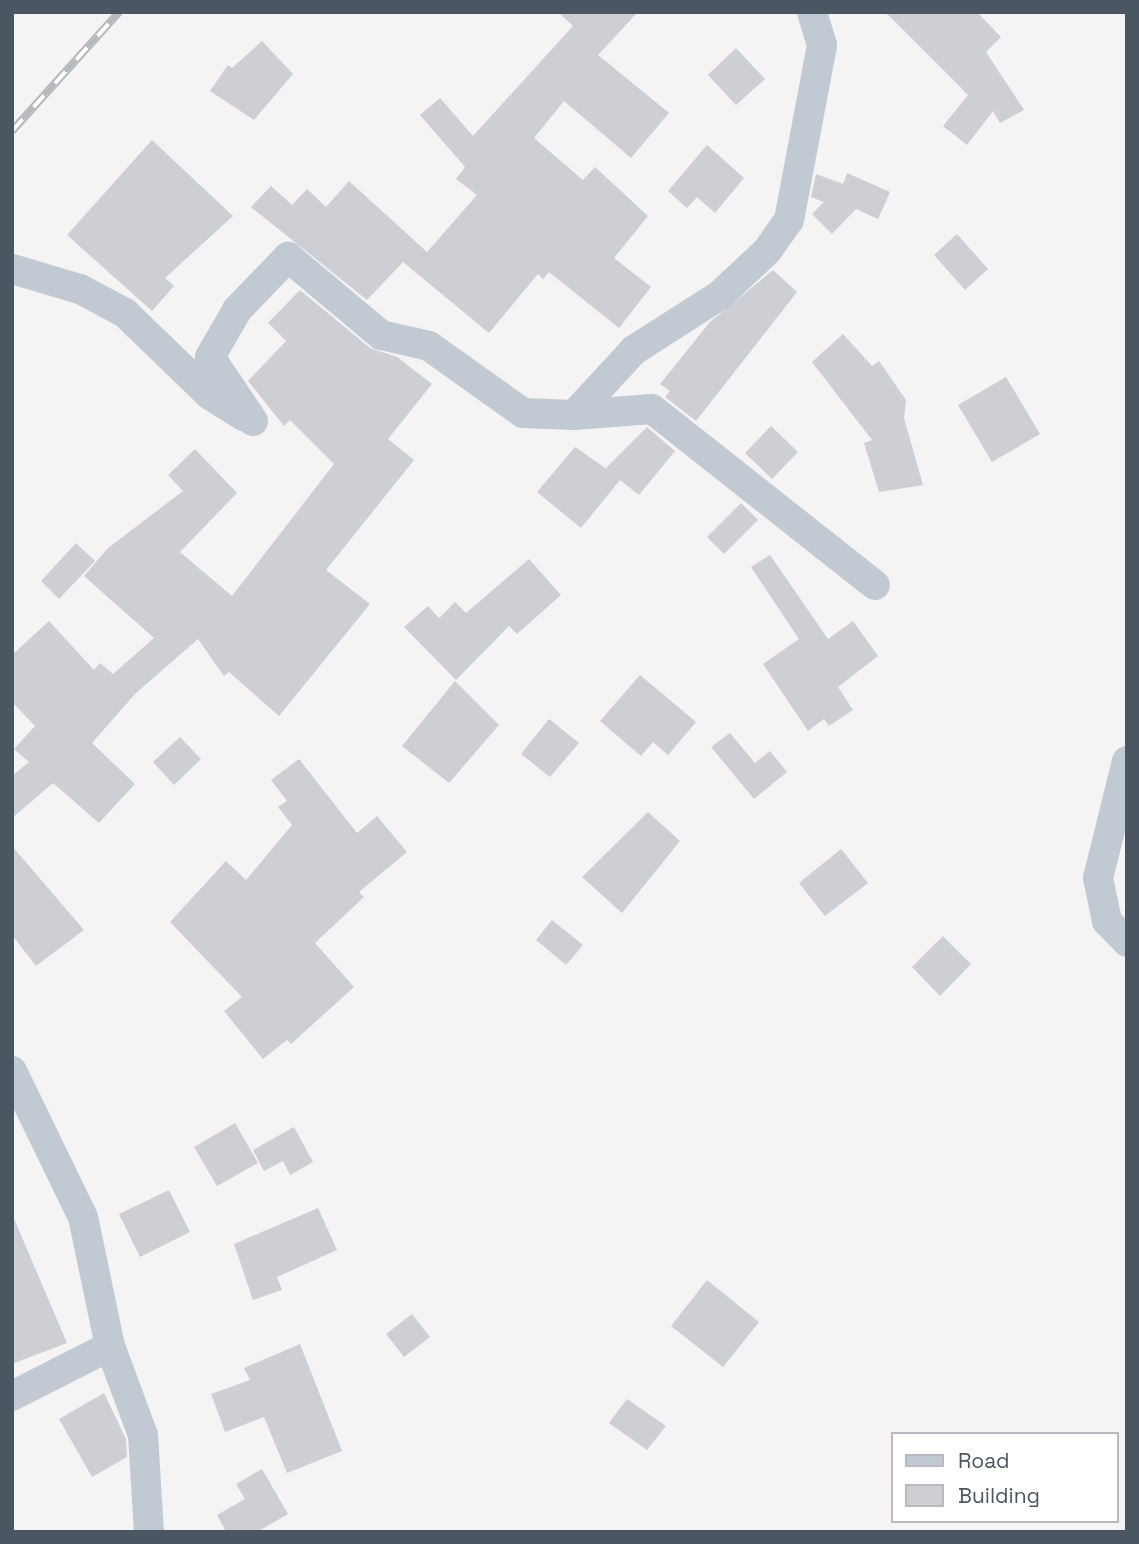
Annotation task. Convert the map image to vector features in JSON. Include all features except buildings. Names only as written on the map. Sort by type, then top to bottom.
[{"type":"street","points":[[574,415],[634,349],[720,295],[767,251],[789,219],[821,45],[812,12]]},
{"type":"street","points":[[12,269],[80,289],[125,313],[210,395],[253,422],[210,357],[237,310],[288,257],[381,335],[429,346],[523,413],[574,415],[652,409],[875,585]]},
{"type":"street","points":[[1127,761],[1098,878],[1107,921],[1127,942]]},
{"type":"street","points":[[12,1071],[83,1217],[110,1346],[143,1435],[149,1532]]},
{"type":"street","points":[[12,1396],[110,1346]]},
{"type":"railway","points":[[12,131],[119,12]]}]
